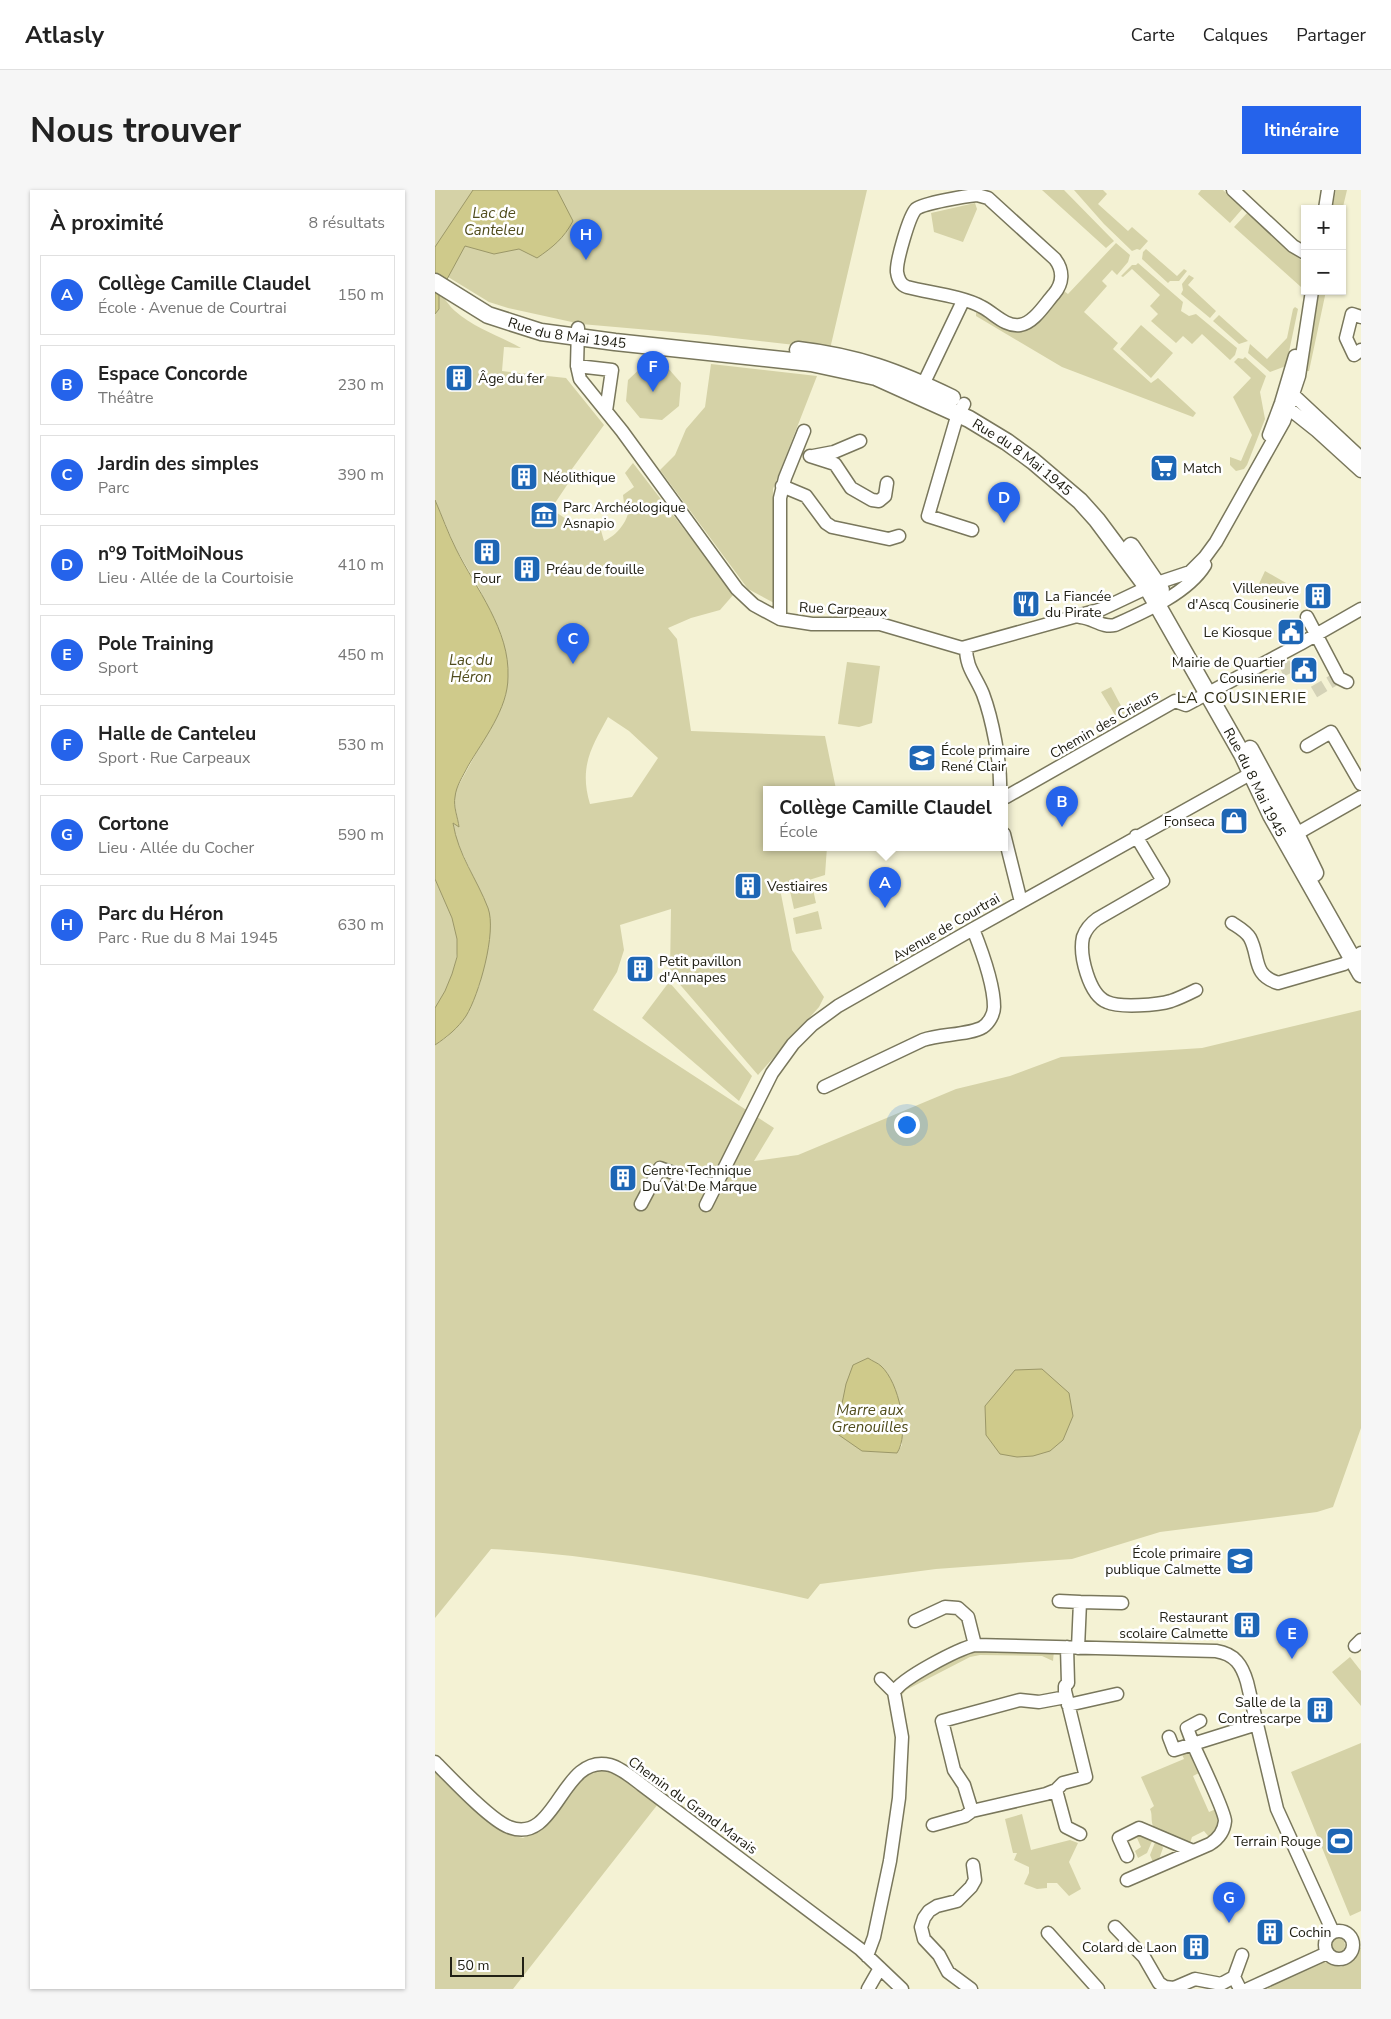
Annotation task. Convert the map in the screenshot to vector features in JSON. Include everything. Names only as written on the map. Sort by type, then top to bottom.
[{"type":"main road","name":"Rue du 8 Mai 1945","points":[[435,274],[478,309],[497,318],[541,332],[578,333],[811,363],[871,375],[921,389],[990,419],[1034,448],[1078,486],[1120,532],[1152,585],[1256,771],[1290,837],[1315,874],[1358,955],[1361,974]]},
{"type":"main road","name":"Rue du 8 Mai 1945","points":[[435,282],[453,289]]},
{"type":"street","points":[[1233,190],[1293,246],[1301,251]]},
{"type":"street","points":[[1326,205],[1328,190]]},
{"type":"street","points":[[977,195],[988,198],[1055,259],[1061,268],[1061,280],[1057,291],[1033,317],[1020,325],[1009,324],[982,307],[963,301],[903,286],[899,279],[897,267],[911,217],[916,209],[926,205],[977,195]]},
{"type":"street","points":[[1075,617],[1092,619],[1104,626],[1111,626],[1161,602],[1196,578],[1209,560],[1216,542],[1275,438],[1302,356],[1310,295]]},
{"type":"street","points":[[921,389],[963,301]]},
{"type":"street","points":[[1361,317],[1353,314],[1346,338],[1354,355],[1361,350]]},
{"type":"street","name":"Rue Carpeaux","points":[[578,333],[577,366],[581,379],[737,589],[754,605],[780,618],[811,624],[880,624],[958,647],[966,647]]},
{"type":"street","points":[[577,366],[612,370],[606,411]]},
{"type":"street","points":[[1290,391],[1359,464]]},
{"type":"street","points":[[1285,406],[1359,464]]},
{"type":"street","points":[[961,408],[928,516],[971,530]]},
{"type":"street","points":[[780,618],[780,498],[782,486],[805,431]]},
{"type":"street","points":[[810,456],[834,452],[860,441]]},
{"type":"street","points":[[795,453],[810,456],[837,466],[851,488],[872,500],[881,499],[886,493],[887,483]]},
{"type":"street","points":[[782,486],[807,496],[826,523],[832,527],[889,538],[899,536]]},
{"type":"street","points":[[1000,786],[999,761],[983,696],[967,662],[966,647],[1102,609],[1152,585],[1193,569],[1216,542]]},
{"type":"street","name":"Chemin des Crieurs","points":[[1008,796],[1175,701],[1186,704],[1282,659],[1300,644],[1361,609]]},
{"type":"street","points":[[1307,617],[1340,680]]},
{"type":"street","points":[[1307,746],[1331,732],[1361,784]]},
{"type":"street","name":"Avenue de Courtrai","points":[[707,1204],[772,1073],[802,1034],[822,1017],[973,928],[1256,771]]},
{"type":"street","points":[[1290,837],[1361,797]]},
{"type":"street","points":[[1136,836],[1163,882],[1097,919],[1087,928],[1083,940],[1083,949],[1090,982],[1097,996],[1114,1005],[1165,1003],[1196,990]]},
{"type":"street","points":[[1008,850],[1021,902]]},
{"type":"street","points":[[1232,923],[1251,939],[1260,970],[1271,980],[1279,983],[1344,964],[1358,955]]},
{"type":"street","points":[[825,1087],[923,1040],[978,1029],[988,1022],[994,1009],[993,996],[973,928]]},
{"type":"street","points":[[641,1204],[661,1168],[692,1180],[716,1185]]},
{"type":"street","points":[[1059,1601],[1122,1604]]},
{"type":"street","points":[[933,1825],[965,1816],[972,1811],[1056,1790],[1063,1783],[1087,1777],[1078,1736],[1067,1701],[1065,1686],[1069,1682],[1072,1648],[1080,1602]]},
{"type":"street","points":[[915,1621],[945,1607],[955,1607],[963,1611],[968,1617],[975,1645]]},
{"type":"street","points":[[894,1692],[904,1681],[963,1648],[975,1645],[1216,1651],[1229,1654],[1238,1662],[1244,1672],[1277,1809],[1333,1932]]},
{"type":"street","points":[[867,1956],[874,1937],[890,1861],[899,1798],[902,1736],[894,1692],[881,1679]]},
{"type":"street","points":[[972,1811],[964,1785],[954,1770],[942,1721],[1020,1700],[1039,1702],[1067,1701],[1117,1694]]},
{"type":"street","points":[[1127,1880],[1210,1844],[1218,1837],[1223,1828],[1225,1819],[1187,1728],[1200,1721]]},
{"type":"street","points":[[1169,1737],[1174,1750],[1257,1724]]},
{"type":"street","name":"Chemin du Grand Marais","points":[[435,1762],[497,1820],[510,1828],[521,1830],[531,1829],[539,1824],[573,1779],[583,1771],[597,1765],[612,1766],[642,1785],[770,1880],[867,1956],[902,1989]]},
{"type":"street","points":[[1056,1790],[1066,1827],[1080,1834]]},
{"type":"street","points":[[1127,1856],[1119,1838],[1139,1828],[1193,1851]]},
{"type":"street","points":[[971,1989],[947,1972],[939,1955],[924,1939],[921,1926],[929,1911],[937,1906],[957,1901],[971,1887],[975,1880],[973,1865]]},
{"type":"street","points":[[1115,1927],[1144,1957],[1159,1983],[1165,1987],[1174,1988],[1195,1979],[1221,1984],[1237,1983],[1242,1955]]},
{"type":"street","points":[[1333,1932],[1344,1932],[1357,1940],[1351,1952],[1344,1958],[1336,1959],[1327,1953],[1325,1941],[1333,1932]]},
{"type":"street","points":[[1047,1933],[1098,1989]]},
{"type":"street","points":[[1248,1989],[1327,1953]]},
{"type":"street","points":[[868,1989],[880,1968]]},
{"type":"shaded area","points":[[435,190],[867,190],[830,349],[707,335],[581,324],[489,302],[435,269]]},
{"type":"shaded area","points":[[1042,190],[1064,190],[1114,241],[1106,248]]},
{"type":"shaded area","points":[[1074,190],[1103,190],[1107,194],[1098,204],[1128,231],[1132,227],[1148,241],[1140,250],[1132,251],[1104,224]]},
{"type":"shaded area","points":[[1201,190],[1223,190],[1243,208],[1230,223],[1198,194]]},
{"type":"shaded area","points":[[1336,190],[1347,190],[1343,205],[1333,205]]},
{"type":"shaded area","points":[[975,203],[977,209],[963,242],[934,232],[931,213]]},
{"type":"shaded area","points":[[1248,212],[1301,260],[1301,287],[1234,227]]},
{"type":"shaded area","points":[[1116,243],[1130,255],[1128,262],[1117,275],[1112,270],[1102,281],[1107,286],[1084,312],[1118,343],[1113,349],[1151,383],[1158,378],[1196,413],[1193,417],[1062,367],[976,316],[976,313],[980,313],[1024,330],[1030,328],[1064,291],[1068,294]]},
{"type":"shaded area","points":[[1146,249],[1177,276],[1184,269],[1187,271],[1179,281],[1170,281],[1168,283],[1142,259],[1143,252]]},
{"type":"shaded area","points":[[1138,263],[1183,302],[1181,311],[1189,316],[1196,314],[1237,348],[1235,355],[1230,360],[1202,334],[1192,344],[1183,336],[1176,343],[1151,321],[1158,314],[1150,306],[1160,295],[1132,269],[1123,277],[1121,276],[1132,265]]},
{"type":"shaded area","points":[[1189,275],[1194,278],[1188,285],[1216,311],[1210,318],[1181,294],[1183,290],[1182,284]]},
{"type":"shaded area","points":[[439,294],[462,317],[521,348],[504,347],[502,371],[566,378],[604,425],[569,473],[573,476],[551,509],[586,532],[593,522],[600,527],[604,541],[614,535],[625,521],[629,504],[624,503],[623,495],[634,487],[625,473],[633,463],[734,594],[720,610],[691,618],[668,628],[677,639],[691,731],[825,736],[835,786],[763,786],[763,851],[827,851],[825,875],[780,889],[792,950],[824,997],[819,1007],[758,1075],[670,973],[671,909],[620,925],[624,950],[617,972],[593,1010],[774,1128],[754,1161],[798,1155],[956,1089],[1010,1076],[1061,1057],[1202,1048],[1361,1010],[1361,1428],[1333,1507],[1317,1512],[1160,1532],[1072,1559],[936,1569],[820,1584],[808,1599],[651,1567],[571,1556],[491,1549],[435,1618],[435,1045],[447,1037],[466,1015],[480,984],[484,960],[472,874],[456,839],[453,823],[459,826],[454,800],[456,790],[506,695],[502,638],[479,588],[456,549],[435,500],[435,314],[439,309]],"holes":[[[608,717],[629,731],[658,758],[632,797],[590,804],[587,791],[586,768],[596,738]],[[844,1396],[902,1432],[902,1445],[897,1453],[836,1433]]]},
{"type":"shaded area","points":[[1317,295],[1325,295],[1309,371],[1305,371]]},
{"type":"shaded area","points":[[1295,307],[1298,309],[1286,366],[1270,372],[1248,353],[1250,344],[1267,359],[1287,338]]},
{"type":"shaded area","points":[[1219,315],[1248,341],[1239,344],[1213,321]]},
{"type":"shaded area","points":[[1141,325],[1173,353],[1151,378],[1120,349]]},
{"type":"shaded area","points":[[1245,357],[1266,376],[1260,392],[1265,419],[1247,465],[1244,469],[1236,471],[1230,465],[1230,457],[1241,461],[1252,435],[1233,397],[1251,378],[1234,362],[1238,358],[1243,359]]},
{"type":"shaded area","points":[[711,364],[817,376],[773,489],[774,603],[748,589],[660,470],[675,455],[686,429],[705,407]]},
{"type":"shaded area","points":[[644,365],[667,367],[681,383],[679,406],[662,420],[640,418],[626,401],[628,380]]},
{"type":"shaded area","points":[[1265,571],[1286,583],[1263,595],[1258,586]]},
{"type":"shaded area","points":[[847,662],[880,666],[872,723],[859,727],[838,724]]},
{"type":"shaded area","points":[[1111,687],[1127,717],[1115,715],[1101,692]]},
{"type":"shaded area","points":[[435,879],[454,923],[457,938],[457,956],[452,975],[435,1008]]},
{"type":"shaded area","points":[[812,885],[816,903],[794,909],[790,891]]},
{"type":"shaded area","points":[[818,911],[822,929],[796,934],[793,918]]},
{"type":"shaded area","points":[[669,982],[752,1076],[739,1101],[642,1018]]},
{"type":"shaded area","points":[[971,1651],[1054,1651],[1053,1661],[1042,1656],[980,1655],[970,1657],[906,1690],[900,1697],[901,1689],[959,1655]]},
{"type":"shaded area","points":[[1350,1657],[1361,1671],[1361,1706],[1332,1672]]},
{"type":"shaded area","name":"Terrain Rouge","points":[[1361,1743],[1361,1911],[1350,1916],[1291,1772]]},
{"type":"shaded area","points":[[1181,1752],[1185,1752],[1193,1759],[1199,1773],[1193,1776],[1209,1812],[1216,1809],[1217,1817],[1216,1828],[1209,1837],[1204,1831],[1192,1837],[1190,1843],[1154,1828],[1150,1809],[1154,1806],[1141,1777],[1184,1759]]},
{"type":"shaded area","points":[[435,1769],[507,1834],[523,1838],[544,1828],[578,1781],[586,1774],[596,1770],[606,1771],[620,1777],[658,1804],[513,1989],[435,1989]]},
{"type":"shaded area","points":[[1022,1814],[1031,1850],[1070,1840],[1078,1843],[1069,1862],[1081,1889],[1069,1896],[1057,1883],[1047,1883],[1047,1888],[1037,1889],[1024,1884],[1029,1873],[1029,1867],[1014,1860],[1017,1853],[1013,1853],[1005,1819]]},
{"type":"shaded area","points":[[1136,1834],[1153,1839],[1147,1853],[1138,1858],[1135,1851],[1141,1847],[1137,1838],[1130,1841]]},
{"type":"shaded area","points":[[1156,1840],[1161,1843],[1163,1848],[1159,1859],[1153,1862],[1150,1855]]},
{"type":"shaded area","points":[[1335,1938],[1341,1938],[1345,1945],[1341,1952],[1335,1952],[1331,1948],[1331,1942]]},
{"type":"shaded area","points":[[1361,1947],[1361,1989],[1268,1989],[1267,1986],[1317,1963],[1324,1962],[1341,1967],[1349,1963]]},
{"type":"water","name":"Lac de Canteleu","points":[[473,190],[557,190],[573,221],[558,242],[537,258],[519,249],[494,254],[465,246],[439,294],[439,309],[435,314],[435,247]]},
{"type":"water","name":"Lac du Héron","points":[[435,500],[456,549],[498,626],[504,643],[508,677],[504,701],[494,724],[460,781],[455,801],[459,827],[453,823],[455,835],[463,856],[488,908],[490,932],[485,963],[476,994],[466,1016],[452,1032],[435,1045],[435,1008],[452,974],[457,957],[457,939],[452,918],[435,879]]},
{"type":"water","name":"Marre aux Grenouilles","points":[[868,1358],[880,1365],[887,1374],[893,1384],[901,1408],[903,1434],[897,1453],[862,1451],[836,1433],[846,1384],[853,1365]]},
{"type":"water","points":[[1042,1369],[1069,1393],[1073,1416],[1063,1440],[1050,1451],[1033,1456],[1017,1457],[1000,1454],[986,1435],[985,1406],[1015,1370]]},
{"type":"tunnel","points":[[1284,663],[1290,675]]},
{"type":"tunnel","points":[[1314,692],[1334,680]]},
{"type":"place","name":"Parc du Héron","points":[[586,260]]},
{"type":"place","name":"Âge du fer","points":[[459,378]]},
{"type":"place","name":"Halle de Canteleu","points":[[653,392]]},
{"type":"place","name":"Match","points":[[1164,468]]},
{"type":"place","name":"Néolithique","points":[[524,477]]},
{"type":"place","name":"Parc Archéologique Asnapio","points":[[544,515]]},
{"type":"place","name":"n°9 ToitMoiNous","points":[[1004,523]]},
{"type":"place","name":"Four","points":[[487,552]]},
{"type":"place","name":"Préau de fouille","points":[[527,569]]},
{"type":"place","name":"Villeneuve d'Ascq Cousinerie","points":[[1318,596]]},
{"type":"place","name":"La Fiancée du Pirate","points":[[1026,604]]},
{"type":"place","name":"Le Kiosque","points":[[1291,632]]},
{"type":"place","name":"Jardin des simples","points":[[573,664]]},
{"type":"place","name":"Mairie de Quartier Cousinerie","points":[[1304,670]]},
{"type":"place","name":"École primaire René Clair","points":[[922,758]]},
{"type":"place","name":"Fonseca","points":[[1234,821]]},
{"type":"place","name":"Espace Concorde","points":[[1062,827]]},
{"type":"place","name":"Vestiaires","points":[[748,886]]},
{"type":"place","name":"Collège Camille Claudel","points":[[885,908]]},
{"type":"place","name":"Petit pavillon d'Annapes","points":[[640,969]]},
{"type":"place","name":"Centre Technique Du Val De Marque","points":[[623,1178]]},
{"type":"place","name":"École primaire publique Calmette","points":[[1240,1561]]},
{"type":"place","name":"Restaurant scolaire Calmette","points":[[1247,1625]]},
{"type":"place","name":"Pole Training","points":[[1292,1659]]},
{"type":"place","name":"Salle de la Contrescarpe","points":[[1320,1710]]},
{"type":"place","name":"Terrain Rouge","points":[[1340,1841]]},
{"type":"place","name":"Cortone","points":[[1229,1923]]},
{"type":"place","name":"Cochin","points":[[1270,1932]]},
{"type":"place","name":"Colard de Laon","points":[[1196,1947]]},
{"type":"district","name":"LA COUSINERIE","points":[[1242,697]]}]
